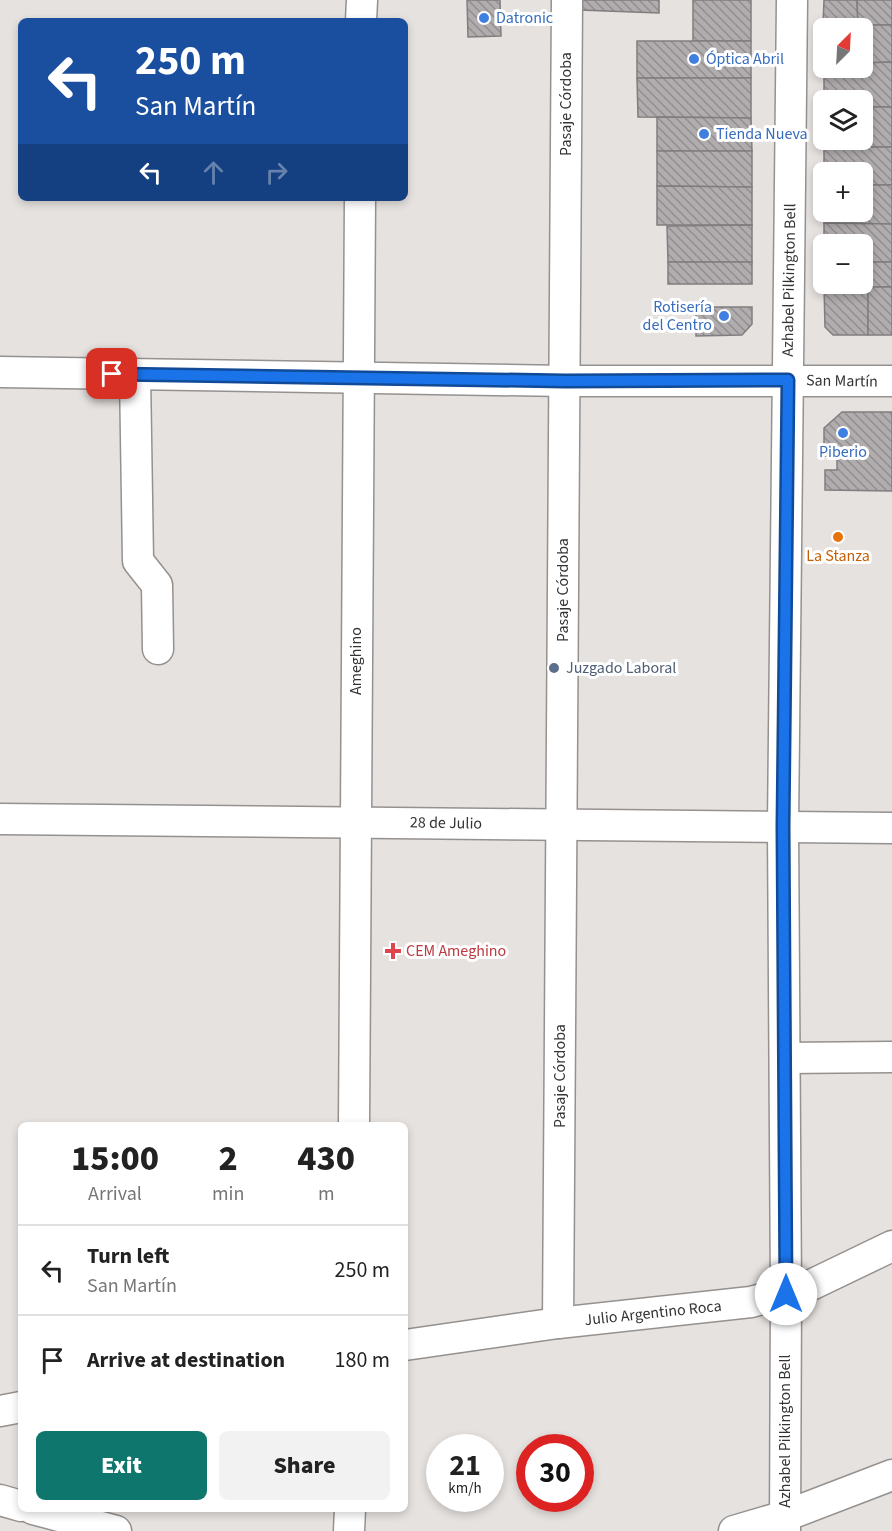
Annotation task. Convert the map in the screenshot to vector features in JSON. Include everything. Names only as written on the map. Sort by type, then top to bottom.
[{"type":"street","points":[[361,18],[362,0]]},
{"type":"street","name":"Pasaje Córdoba","points":[[558,1323],[567,0]]},
{"type":"street","name":"Azhabel Pilkington Bell","points":[[785,1524],[783,826],[792,0]]},
{"type":"street","name":"Ameghino","points":[[354,1122],[360,201]]},
{"type":"street","name":"San Martín","points":[[0,372],[565,381],[892,381]]},
{"type":"street","points":[[135,374],[138,561],[157,585],[158,649]]},
{"type":"street","name":"28 de Julio","points":[[0,819],[892,828]]},
{"type":"street","points":[[784,1058],[892,1057]]},
{"type":"street","name":"Julio Argentino Roca","points":[[408,1345],[558,1323],[751,1302],[809,1286],[892,1246]]},
{"type":"street","points":[[0,1411],[18,1408]]},
{"type":"street","points":[[734,1531],[785,1524],[892,1476]]},
{"type":"street","points":[[0,1500],[18,1505]]},
{"type":"street","points":[[44,1512],[116,1531]]},
{"type":"street","points":[[349,1531],[350,1512]]},
{"type":"building","name":"Datronic","points":[[467,0],[500,0],[501,36],[468,37]]},
{"type":"building","points":[[581,0],[659,0],[659,13],[580,10]]},
{"type":"building","points":[[693,0],[751,0],[751,41],[693,41]]},
{"type":"building","points":[[824,0],[857,0],[858,18],[823,18]]},
{"type":"building","points":[[857,0],[892,0],[892,25],[873,25],[873,18],[858,18]]},
{"type":"building","points":[[873,25],[892,25],[892,62],[873,63]]},
{"type":"building","name":"Óptica Abril","points":[[637,41],[751,41],[751,78],[637,78]]},
{"type":"building","points":[[892,62],[892,107],[873,107],[873,90],[824,90],[824,78],[873,78],[873,63]]},
{"type":"building","points":[[637,78],[751,78],[751,118],[638,117]]},
{"type":"building","points":[[873,107],[892,107],[892,147],[873,147]]},
{"type":"building","name":"Tienda Nueva","points":[[657,117],[751,118],[752,151],[657,151]]},
{"type":"building","points":[[873,147],[892,147],[892,185],[873,185],[873,162],[824,162],[824,150],[873,150]]},
{"type":"building","points":[[657,151],[752,151],[752,187],[657,186]]},
{"type":"building","points":[[873,185],[892,185],[892,224],[824,223],[873,222]]},
{"type":"building","points":[[657,186],[752,187],[752,225],[657,225]]},
{"type":"building","points":[[824,223],[892,224],[892,262],[873,262],[873,234],[824,234]]},
{"type":"building","points":[[752,225],[752,262],[668,262],[667,226]]},
{"type":"building","points":[[668,262],[752,262],[752,284],[668,284]]},
{"type":"building","points":[[873,262],[892,262],[892,287],[873,287]]},
{"type":"building","points":[[873,287],[892,287],[892,335],[868,335],[868,294],[873,294]]},
{"type":"building","points":[[824,294],[868,294],[868,335],[833,335],[825,327]]},
{"type":"building","name":"Rotisería del Centro","points":[[696,307],[752,307],[752,324],[742,335],[696,336]]},
{"type":"building","points":[[842,412],[892,412],[892,491],[825,490],[825,470],[837,470],[837,456],[824,456],[824,428]]},
{"type":"place","name":"Datronic","points":[[484,18]]},
{"type":"place","name":"Óptica Abril","points":[[694,59]]},
{"type":"place","name":"Tienda Nueva","points":[[704,134]]},
{"type":"place","name":"Rotisería del Centro","points":[[724,316]]},
{"type":"place","name":"Piberio","points":[[843,433]]},
{"type":"place","name":"La Stanza","points":[[838,537]]},
{"type":"place","name":"Juzgado Laboral","points":[[554,668]]},
{"type":"place","name":"CEM Ameghino","points":[[393,951]]},
{"type":"route","points":[[112,374],[565,381],[788,380],[783,826],[786,1294]]}]
